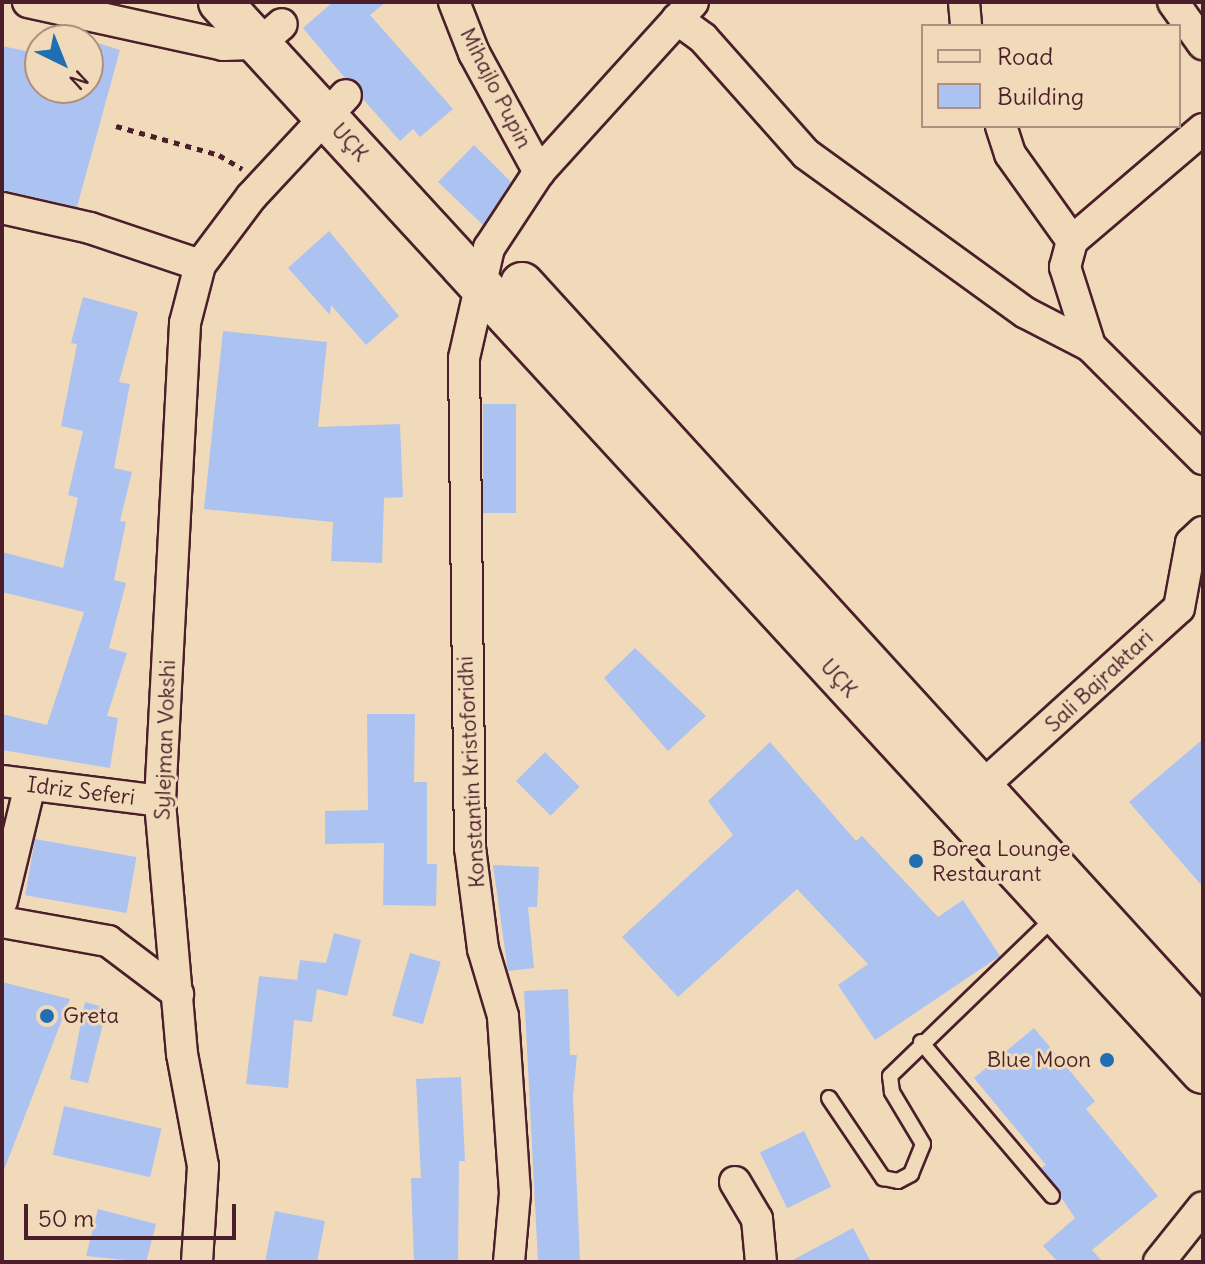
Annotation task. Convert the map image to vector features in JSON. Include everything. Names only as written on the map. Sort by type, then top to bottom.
[{"type":"main road","name":"UÇK","points":[[220,2],[267,23],[336,105],[485,264],[970,798],[1203,1031]]},
{"type":"main road","name":"UÇK","points":[[970,798],[1057,915],[1203,1072]]},
{"type":"street","points":[[28,2],[190,40],[267,23]]},
{"type":"street","name":"Mihajlo Pupin","points":[[454,2],[474,53],[539,172]]},
{"type":"street","points":[[964,2],[966,24]]},
{"type":"street","points":[[1173,2],[1203,44]]},
{"type":"street","points":[[485,264],[539,172],[685,11],[703,38],[806,154],[1026,313],[1090,346],[1203,459]]},
{"type":"street","name":"Sylejman Vokshi","points":[[197,1262],[203,1166],[182,1054],[160,801],[185,323],[200,265],[263,182],[336,105]]},
{"type":"street","points":[[1002,128],[1010,154],[1072,241]]},
{"type":"street","points":[[1090,346],[1065,267],[1072,241],[1203,129]]},
{"type":"street","points":[[2,208],[90,228],[200,265]]},
{"type":"street","name":"Konstantin Kristoforidhi","points":[[485,264],[464,358],[470,848],[483,949],[503,1016],[515,1193],[509,1262]]},
{"type":"street","name":"Sali Bajraktari","points":[[970,798],[1179,608],[1191,543],[1203,532]]},
{"type":"street","points":[[2,901],[16,783]]},
{"type":"street","name":"Idriz Seferi","points":[[16,783],[160,801]]},
{"type":"street","points":[[2,922],[108,941],[178,994]]},
{"type":"street","points":[[735,1182],[757,1219],[761,1262]]},
{"type":"street","points":[[1159,1262],[1203,1207]]},
{"type":"lane","points":[[829,1098],[883,1178],[898,1181],[911,1174],[923,1144],[892,1092],[890,1076],[921,1042],[1057,915]]},
{"type":"lane","points":[[921,1042],[1052,1196]]},
{"type":"path","points":[[116,126],[219,155],[263,182]]},
{"type":"building","points":[[333,2],[386,2],[370,15],[453,109],[420,137],[413,129],[400,141],[363,99],[359,82],[345,78],[303,28]]},
{"type":"building","points":[[104,45],[120,50],[77,207],[2,190],[2,46],[24,51],[24,104],[104,104]]},
{"type":"building","points":[[474,145],[511,182],[483,225],[438,182]]},
{"type":"building","points":[[329,231],[399,316],[366,345],[331,305],[330,315],[288,268]]},
{"type":"building","points":[[83,297],[138,312],[119,382],[130,384],[114,468],[132,472],[120,521],[126,522],[114,580],[126,583],[109,648],[127,653],[107,716],[118,718],[110,768],[2,750],[2,714],[47,725],[84,612],[2,592],[2,552],[63,568],[78,498],[68,495],[83,431],[61,426],[77,344],[71,343]]},
{"type":"building","points":[[223,331],[327,342],[318,427],[400,424],[403,497],[384,498],[382,563],[331,561],[333,522],[204,509]]},
{"type":"building","points":[[483,404],[516,404],[516,513],[483,513]]},
{"type":"building","points":[[635,648],[706,716],[668,751],[604,678]]},
{"type":"building","points":[[367,714],[415,714],[414,782],[427,782],[427,864],[437,864],[436,906],[383,905],[384,843],[325,844],[325,811],[368,810]]},
{"type":"building","points":[[1203,739],[1203,887],[1129,802]]},
{"type":"building","points":[[770,742],[856,841],[862,836],[938,917],[963,900],[1000,956],[875,1040],[838,985],[868,964],[797,889],[678,997],[622,937],[733,835],[708,801]]},
{"type":"building","points":[[545,752],[580,787],[551,816],[516,781]]},
{"type":"building","points":[[35,839],[136,857],[127,913],[25,895]]},
{"type":"building","points":[[493,865],[539,867],[537,907],[528,907],[534,968],[508,971]]},
{"type":"building","points":[[334,933],[361,940],[347,996],[317,989],[312,1022],[294,1020],[288,1088],[246,1084],[259,976],[297,980],[300,960],[326,963]]},
{"type":"building","points":[[410,953],[441,962],[423,1024],[392,1015]]},
{"type":"building","points":[[2,982],[70,999],[4,1170],[2,1170]]},
{"type":"building","points":[[568,989],[570,1055],[577,1055],[573,1096],[580,1262],[538,1262],[524,991]]},
{"type":"building","points":[[85,1002],[107,1008],[88,1083],[70,1079]]},
{"type":"building","points":[[1034,1028],[1095,1101],[1086,1109],[1158,1196],[1092,1250],[1103,1262],[1058,1262],[1043,1246],[1075,1218],[1041,1168],[1046,1165],[974,1078]]},
{"type":"building","points":[[461,1077],[465,1161],[459,1161],[458,1262],[414,1262],[411,1178],[421,1178],[416,1079]]},
{"type":"building","points":[[64,1106],[161,1128],[150,1177],[53,1155]]},
{"type":"building","points":[[804,1131],[831,1187],[787,1208],[760,1152]]},
{"type":"building","points":[[98,1209],[156,1224],[146,1262],[86,1256]]},
{"type":"building","points":[[275,1211],[325,1221],[317,1262],[265,1262]]},
{"type":"building","points":[[853,1228],[871,1262],[789,1262]]},
{"type":"place","name":"Borea Lounge Restaurant","points":[[916,861]]},
{"type":"place","name":"Greta","points":[[47,1016]]},
{"type":"place","name":"Blue Moon","points":[[1107,1060]]}]
